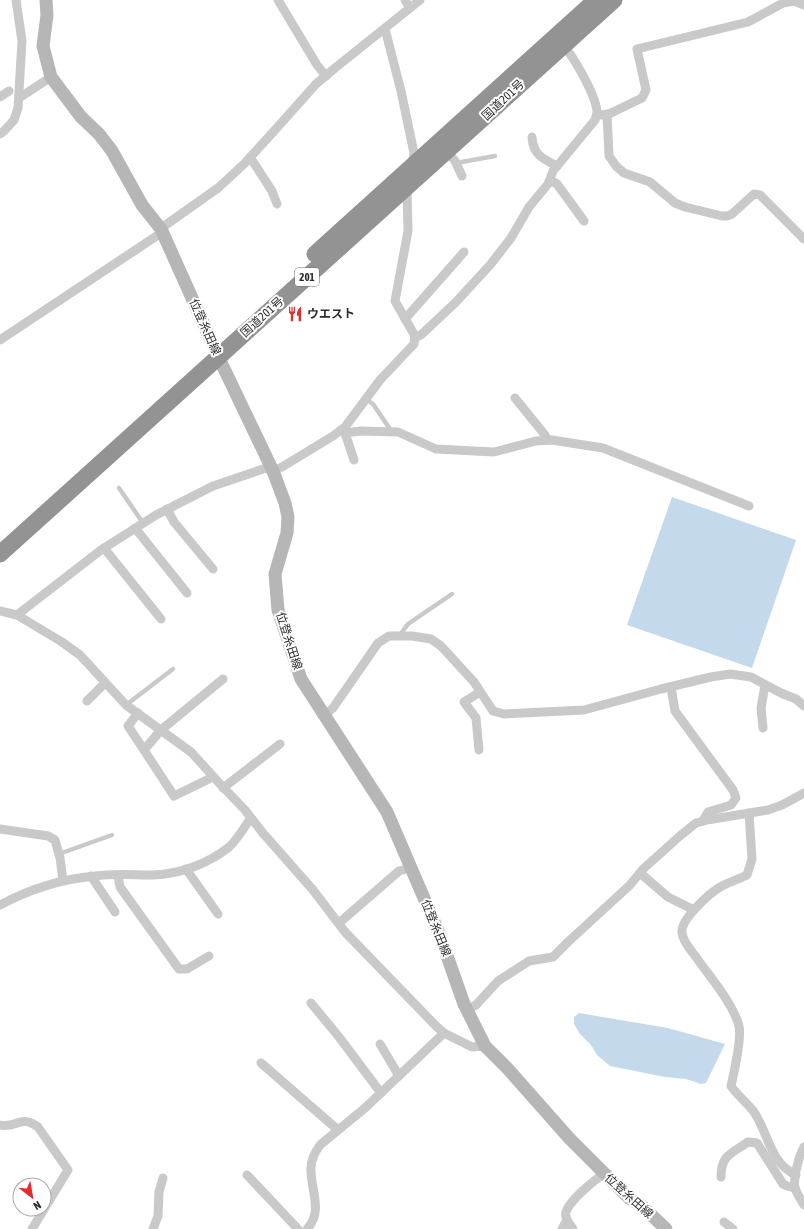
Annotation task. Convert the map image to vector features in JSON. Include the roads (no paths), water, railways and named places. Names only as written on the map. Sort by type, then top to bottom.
[{"type":"highway","name":"国道201号","points":[[0,554],[216,351],[352,219],[596,0]]},
{"type":"highway","name":"国道201号","points":[[0,540],[216,351],[406,188],[452,157],[563,45],[614,0]]},
{"type":"main road","name":"位登糸田線","points":[[46,0],[47,15],[44,46],[51,77],[81,117],[99,134],[112,151],[142,205],[161,230],[273,471],[285,503],[288,517],[287,533],[275,574],[278,610],[301,679],[387,812],[439,933],[467,1010],[486,1046],[569,1138],[629,1198],[643,1207],[666,1229]]},
{"type":"street","points":[[0,134],[14,120],[18,108],[22,41],[16,0]]},
{"type":"street","points":[[278,0],[317,65],[326,76]]},
{"type":"street","points":[[404,0],[410,8]]},
{"type":"street","points":[[0,340],[128,256],[158,235],[161,230],[218,188],[250,157],[316,84],[420,0]]},
{"type":"street","points":[[597,115],[607,114],[642,98],[646,90],[637,49],[748,22],[783,4],[798,2]]},
{"type":"street","points":[[354,460],[343,431],[345,427],[380,380],[414,344],[415,338],[395,301],[408,231],[406,188],[414,153],[401,91],[385,29]]},
{"type":"street","points":[[415,338],[422,334],[456,302],[490,265],[511,238],[529,207],[548,184],[553,171],[595,120],[597,109],[589,89],[571,54],[563,45]]},
{"type":"street","points":[[19,98],[51,77]]},
{"type":"street","points":[[0,97],[9,91]]},
{"type":"street","points":[[607,114],[609,156],[616,166],[624,173],[650,182],[675,203],[722,216],[732,214],[754,194],[760,195],[804,239]]},
{"type":"street","points":[[532,138],[533,146],[539,157],[557,166]]},
{"type":"street","points":[[250,157],[272,192],[277,204]]},
{"type":"street","points":[[452,157],[462,176]]},
{"type":"street","points":[[550,180],[557,184],[584,221]]},
{"type":"street","points":[[405,319],[464,252]]},
{"type":"street","points":[[515,398],[545,435],[547,440]]},
{"type":"street","points":[[17,615],[104,548],[167,509],[213,486],[266,468],[273,471],[343,431],[398,432],[436,450],[494,452],[536,441],[547,440],[603,448],[749,506]]},
{"type":"street","points":[[167,509],[174,522],[213,569]]},
{"type":"street","points":[[135,528],[187,593]]},
{"type":"street","points":[[104,548],[162,619]]},
{"type":"street","points":[[0,611],[17,615],[62,642],[80,655],[126,705],[191,752],[245,810],[262,832],[313,890],[345,932],[444,1033],[472,1047],[486,1046]]},
{"type":"street","points":[[324,716],[333,708],[378,643],[389,636],[431,639],[441,646],[474,682],[493,711],[504,714],[584,710],[711,677],[730,674],[751,677],[796,699],[804,706]]},
{"type":"street","points":[[144,750],[161,730],[223,679]]},
{"type":"street","points":[[87,701],[106,683]]},
{"type":"street","points":[[762,728],[761,708],[765,685]]},
{"type":"street","points":[[671,687],[675,711],[733,790],[736,798],[731,805],[708,812],[703,821]]},
{"type":"street","points":[[479,750],[476,718],[464,702],[480,692]]},
{"type":"street","points":[[138,713],[128,726],[174,796],[213,777]]},
{"type":"street","points":[[223,788],[280,744]]},
{"type":"street","points":[[467,1010],[476,1005],[498,981],[529,961],[553,957],[630,885],[640,873],[696,823],[768,810],[782,805],[804,793]]},
{"type":"street","points":[[749,813],[752,854],[747,875],[715,890],[694,910],[684,923],[682,932],[686,942],[723,994],[739,1026],[740,1035],[731,1086],[754,1111],[764,1128],[769,1146],[776,1158],[789,1171],[796,1175]]},
{"type":"street","points":[[0,906],[13,898],[63,880],[91,876],[156,875],[179,872],[216,856],[230,846],[251,818]]},
{"type":"street","points":[[0,829],[48,836],[55,840],[63,880]]},
{"type":"street","points":[[338,923],[399,872],[410,868]]},
{"type":"street","points":[[186,869],[218,914]]},
{"type":"street","points":[[640,873],[668,897],[694,910]]},
{"type":"street","points":[[118,875],[120,887],[179,969],[187,969],[209,956]]},
{"type":"street","points":[[91,876],[115,912]]},
{"type":"street","points":[[310,1003],[339,1037],[381,1093]]},
{"type":"street","points":[[307,1229],[315,1214],[316,1201],[310,1167],[315,1152],[320,1145],[365,1108],[444,1033]]},
{"type":"street","points":[[380,1044],[399,1076]]},
{"type":"street","points":[[261,1063],[338,1130]]},
{"type":"street","points":[[0,1125],[9,1126],[23,1121],[32,1122],[38,1127],[68,1170],[32,1229]]},
{"type":"street","points":[[721,1178],[721,1165],[726,1158],[748,1142],[757,1143],[783,1184],[795,1188]]},
{"type":"street","points":[[804,1147],[799,1161],[795,1188],[804,1205]]},
{"type":"street","points":[[573,1229],[567,1220],[566,1212],[574,1200],[604,1173]]},
{"type":"street","points":[[247,1175],[298,1229]]},
{"type":"street","points":[[153,1229],[158,1216],[159,1192],[163,1178]]},
{"type":"street","points":[[562,1229],[567,1220]]},
{"type":"street","points":[[724,1222],[734,1229]]},
{"type":"lane","points":[[452,157],[495,156]]},
{"type":"lane","points":[[365,399],[373,404],[392,432]]},
{"type":"lane","points":[[119,488],[143,523]]},
{"type":"lane","points":[[399,636],[408,624],[452,594]]},
{"type":"lane","points":[[126,705],[173,669]]},
{"type":"lane","points":[[59,854],[112,834]]},
{"type":"water","points":[[672,497],[796,540],[752,668],[627,625]]},
{"type":"water","points":[[579,1013],[668,1028],[725,1044],[706,1083],[701,1084],[686,1079],[665,1077],[610,1066],[597,1055],[574,1024],[574,1017]]},
{"type":"place","name":"ウエスト","points":[[295,314]]}]
